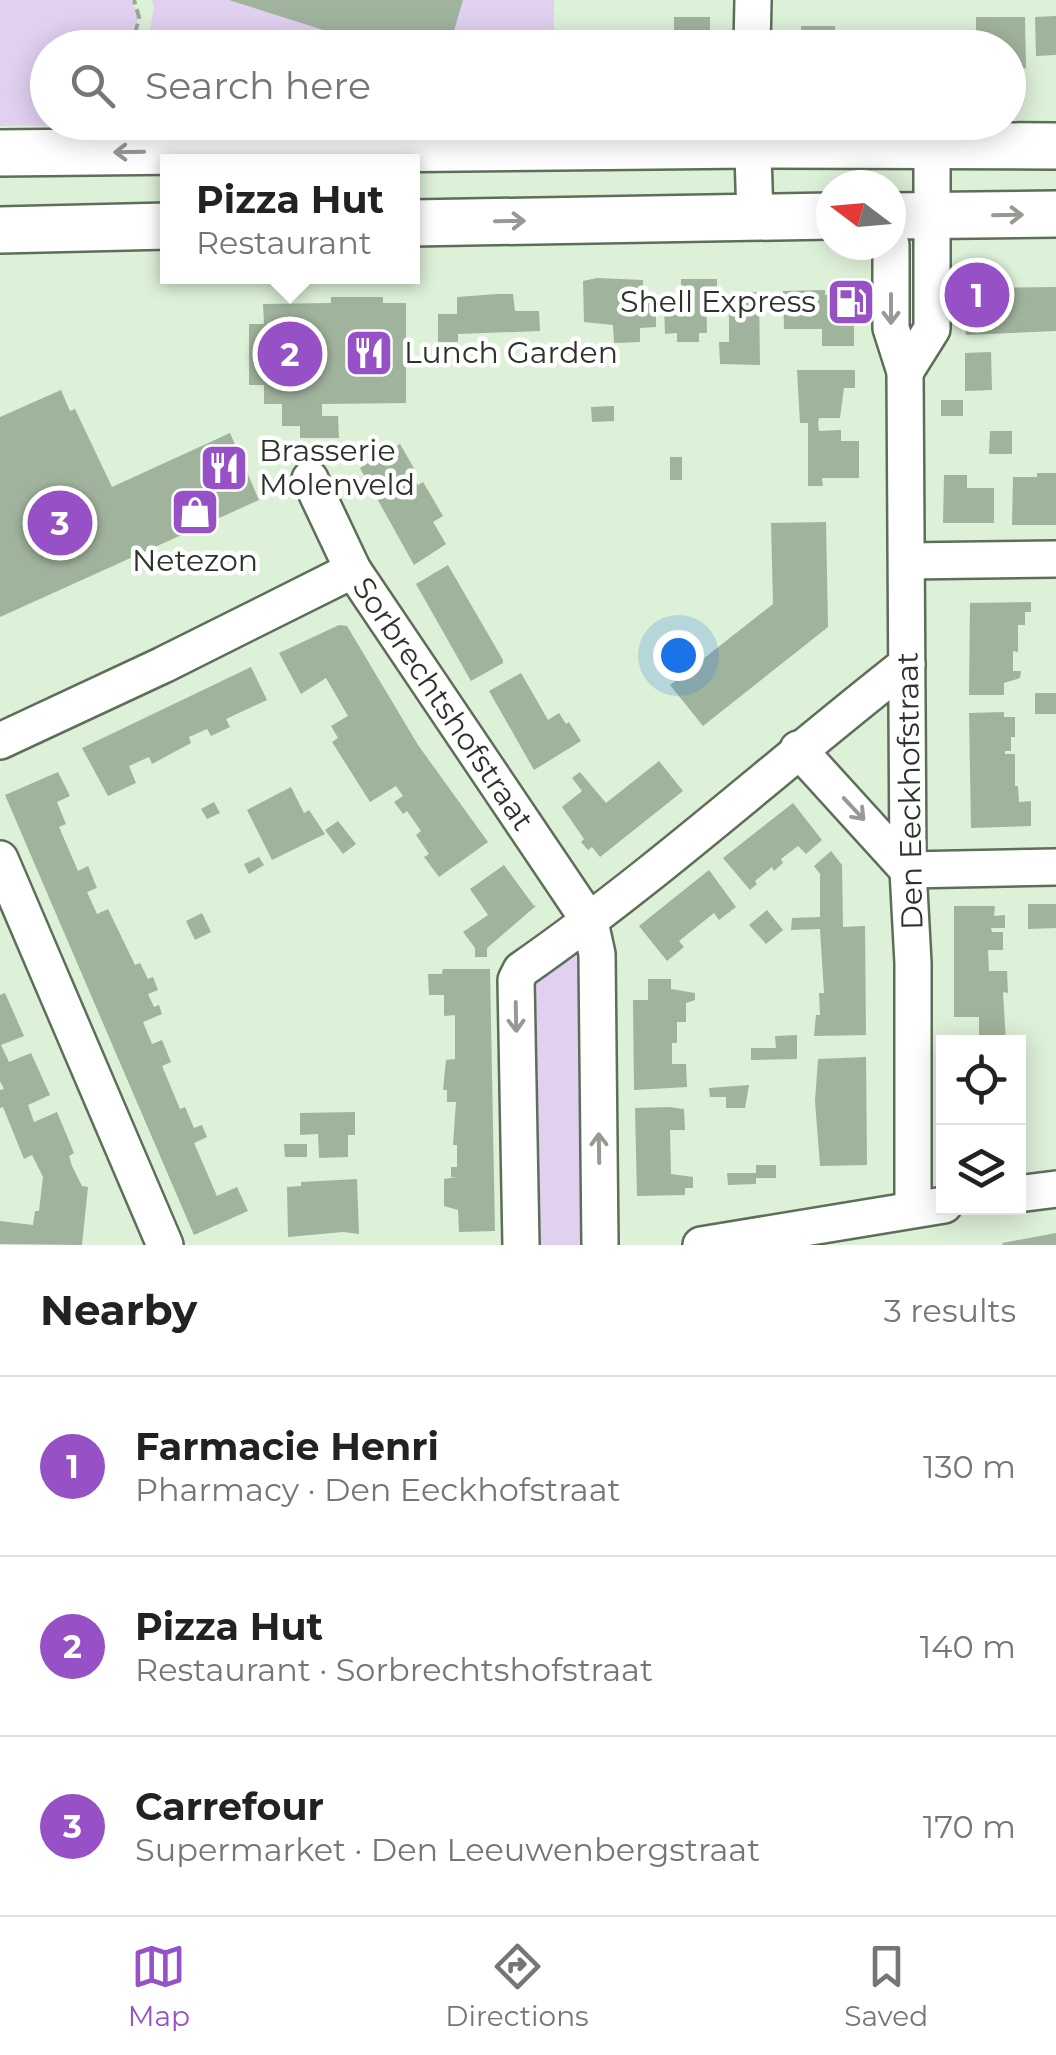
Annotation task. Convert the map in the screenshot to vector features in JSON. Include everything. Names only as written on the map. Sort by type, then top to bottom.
[{"type":"main road","points":[[0,154],[526,140]]},
{"type":"main road","points":[[835,140],[932,147],[1056,146]]},
{"type":"main road","points":[[919,221],[1056,214]]},
{"type":"main road","points":[[420,223],[816,216]]},
{"type":"main road","points":[[0,230],[160,226]]},
{"type":"street","points":[[752,30],[753,0]]},
{"type":"street","points":[[752,140],[754,217]]},
{"type":"street","points":[[905,372],[932,329],[919,221],[932,147]]},
{"type":"street","name":"Den Eeckhofstraat","points":[[891,260],[891,328],[905,372],[908,870],[928,1207]]},
{"type":"street","name":"Sorbrechtshofstraat","points":[[310,479],[353,570],[590,922]]},
{"type":"street","points":[[907,561],[1056,560]]},
{"type":"street","points":[[0,741],[353,570]]},
{"type":"street","points":[[521,1245],[516,980],[521,970],[590,922],[798,748],[907,664]]},
{"type":"street","points":[[798,748],[908,870],[1056,867]]},
{"type":"street","points":[[0,859],[165,1245]]},
{"type":"street","points":[[590,922],[597,954],[600,1245]]},
{"type":"street","points":[[1026,1193],[1056,1189]]},
{"type":"street","points":[[702,1245],[928,1207]]},
{"type":"path","points":[[134,0],[139,17],[136,30]]},
{"type":"shaded area","points":[[0,0],[131,0],[139,17],[136,30],[30,30],[30,126],[0,126]]},
{"type":"shaded area","points":[[151,0],[554,0],[554,30],[150,30],[154,6]]},
{"type":"shaded area","points":[[569,949],[581,952],[583,1245],[538,1245],[527,987]]},
{"type":"building","points":[[229,0],[463,0],[454,30],[323,30]]},
{"type":"building","points":[[1056,16],[1056,55],[1036,56],[1035,17]]},
{"type":"building","points":[[674,17],[710,17],[710,30],[674,30]]},
{"type":"building","points":[[976,17],[1025,17],[1025,30],[976,30]]},
{"type":"building","points":[[801,26],[835,26],[835,30],[801,30]]},
{"type":"building","points":[[681,279],[717,279],[717,290],[706,290],[707,333],[699,333],[699,342],[677,342],[677,333],[665,334],[664,303],[681,303]]},
{"type":"building","points":[[643,280],[643,303],[656,303],[656,327],[640,328],[640,342],[614,343],[613,325],[584,322],[583,281]]},
{"type":"building","points":[[967,284],[987,288],[1056,287],[1056,331],[966,335],[965,294],[961,290]]},
{"type":"building","points":[[825,290],[825,295],[854,295],[854,346],[822,346],[822,329],[784,329],[783,291]]},
{"type":"building","points":[[759,292],[760,365],[720,364],[719,342],[729,342],[729,293]]},
{"type":"building","points":[[513,294],[515,311],[539,311],[540,331],[458,334],[458,342],[438,342],[438,314],[457,314],[457,297]]},
{"type":"building","points":[[331,297],[383,297],[383,303],[406,303],[406,403],[322,404],[322,416],[338,416],[339,438],[300,438],[300,426],[282,426],[282,404],[264,404],[264,385],[249,385],[249,324],[264,324],[263,304],[331,303]]},
{"type":"building","points":[[991,352],[992,390],[965,391],[965,353]]},
{"type":"building","points":[[797,370],[855,370],[855,388],[844,388],[840,418],[819,418],[818,423],[819,431],[841,430],[841,441],[859,441],[859,478],[822,478],[823,486],[808,486],[808,423],[800,423]]},
{"type":"building","points":[[61,390],[70,411],[75,409],[112,487],[230,433],[259,500],[0,617],[0,417]]},
{"type":"building","points":[[941,400],[963,400],[963,416],[941,416]]},
{"type":"building","points":[[614,406],[614,421],[592,422],[591,407]]},
{"type":"building","points":[[990,431],[1012,431],[1012,454],[989,454]]},
{"type":"building","points":[[400,444],[415,470],[413,476],[418,485],[423,482],[443,516],[433,522],[446,544],[414,565],[360,468]]},
{"type":"building","points":[[670,457],[682,457],[682,480],[670,480]]},
{"type":"building","points":[[1037,473],[1056,473],[1056,525],[1012,525],[1013,477],[1037,477]]},
{"type":"building","points":[[944,475],[967,475],[967,488],[994,488],[994,523],[943,523]]},
{"type":"building","points":[[826,522],[828,627],[703,726],[670,685],[773,604],[771,523]]},
{"type":"building","points":[[448,565],[503,660],[471,681],[416,584]]},
{"type":"building","points":[[1031,602],[1031,612],[1025,612],[1025,625],[1018,625],[1018,652],[1013,651],[1013,671],[1021,671],[1020,678],[1004,683],[1004,695],[969,695],[970,603]]},
{"type":"building","points":[[339,625],[347,626],[418,745],[488,842],[439,877],[424,857],[429,854],[416,835],[421,831],[407,811],[403,814],[394,802],[403,796],[396,786],[370,802],[332,742],[338,738],[331,726],[348,716],[326,678],[301,694],[279,653]]},
{"type":"building","points":[[251,667],[267,700],[226,719],[230,727],[211,736],[207,729],[189,737],[191,743],[152,764],[149,757],[129,766],[136,783],[108,796],[82,748]]},
{"type":"building","points":[[521,673],[548,720],[559,713],[581,741],[534,770],[489,691]]},
{"type":"building","points":[[1035,693],[1056,693],[1056,714],[1035,714]]},
{"type":"building","points":[[1004,712],[1004,717],[1015,717],[1015,737],[1011,737],[1011,751],[1005,754],[1015,754],[1015,786],[1019,802],[1031,801],[1031,826],[971,828],[969,713]]},
{"type":"building","points":[[659,761],[683,791],[600,857],[592,847],[588,850],[562,807],[582,791],[572,778],[580,772],[606,803]]},
{"type":"building","points":[[58,772],[70,796],[57,802],[66,824],[59,827],[78,871],[88,866],[97,888],[87,892],[97,914],[108,909],[135,965],[140,963],[148,979],[153,977],[158,990],[148,994],[162,1014],[143,1022],[152,1044],[162,1040],[171,1062],[162,1066],[180,1109],[185,1107],[194,1128],[202,1125],[207,1137],[194,1143],[217,1196],[237,1187],[248,1211],[194,1235],[5,795]]},
{"type":"building","points":[[291,787],[304,813],[309,810],[325,834],[272,860],[247,810]]},
{"type":"building","points":[[214,802],[220,813],[207,819],[201,809]]},
{"type":"building","points":[[793,803],[822,840],[806,854],[798,846],[781,859],[783,863],[774,871],[772,867],[755,881],[757,884],[750,890],[723,858]]},
{"type":"building","points":[[338,821],[356,844],[343,854],[325,830]]},
{"type":"building","points":[[831,851],[842,865],[843,927],[865,926],[866,1035],[814,1036],[816,1015],[820,1015],[819,993],[824,993],[820,929],[791,930],[792,918],[820,917],[820,874],[814,866]]},
{"type":"building","points":[[259,857],[264,865],[249,874],[244,864]]},
{"type":"building","points":[[504,865],[537,905],[487,948],[487,957],[475,957],[475,948],[463,932],[488,915],[470,889]]},
{"type":"building","points":[[709,870],[736,907],[719,920],[714,913],[679,941],[684,947],[667,961],[639,926]]},
{"type":"building","points":[[1028,904],[1056,904],[1056,928],[1028,929]]},
{"type":"building","points":[[954,906],[995,906],[994,916],[1005,915],[1005,928],[991,928],[992,932],[1003,932],[1003,950],[988,950],[989,971],[1007,971],[1008,993],[1003,992],[1006,1035],[979,1035],[979,1017],[954,1017]]},
{"type":"building","points":[[767,910],[783,930],[766,944],[749,925]]},
{"type":"building","points":[[202,913],[211,932],[195,940],[186,921]]},
{"type":"building","points":[[443,969],[490,969],[495,1231],[459,1232],[458,1210],[444,1206],[444,1179],[457,1177],[451,1177],[451,1167],[457,1167],[457,1145],[453,1145],[456,1102],[447,1102],[447,1090],[443,1090],[446,1060],[455,1059],[455,1015],[444,1016],[444,995],[429,995],[428,974],[442,974]]},
{"type":"building","points":[[648,979],[671,979],[671,989],[695,993],[695,1000],[686,1003],[686,1022],[677,1022],[677,1043],[672,1043],[672,1064],[686,1064],[687,1087],[634,1090],[633,1000],[648,1000]]},
{"type":"building","points":[[5,993],[24,1036],[1,1045],[9,1062],[31,1053],[50,1095],[28,1105],[34,1122],[57,1112],[74,1153],[69,1156],[72,1166],[82,1186],[88,1187],[82,1245],[0,1244],[0,1221],[33,1225],[35,1211],[39,1211],[43,1177],[32,1155],[24,1159],[3,1107],[0,1108],[0,1090],[4,1089],[0,1081],[0,995]]},
{"type":"building","points":[[797,1035],[797,1059],[751,1060],[751,1048],[776,1048],[775,1036]]},
{"type":"building","points":[[866,1057],[867,1165],[820,1166],[815,1101],[818,1059]]},
{"type":"building","points":[[749,1085],[745,1108],[726,1108],[726,1097],[710,1097],[709,1088]]},
{"type":"building","points":[[635,1108],[684,1109],[685,1130],[670,1130],[671,1174],[693,1177],[693,1188],[685,1188],[685,1195],[637,1196]]},
{"type":"building","points":[[355,1112],[355,1135],[348,1135],[348,1157],[319,1158],[318,1134],[300,1135],[300,1113]]},
{"type":"building","points":[[284,1144],[307,1144],[307,1157],[285,1157]]},
{"type":"building","points":[[756,1165],[776,1165],[776,1178],[756,1178],[756,1184],[728,1185],[727,1173],[756,1173]]},
{"type":"building","points":[[357,1179],[359,1234],[288,1237],[287,1187],[301,1186],[301,1182]]},
{"type":"building","points":[[1056,1233],[1056,1245],[1002,1243]]},
{"type":"place","name":"Farmacie Henri","points":[[977,295]]},
{"type":"place","name":"Shell Express","points":[[851,302]]},
{"type":"place","name":"Lunch Garden","points":[[369,353]]},
{"type":"place","name":"Pizza Hut","points":[[290,354]]},
{"type":"place","name":"Brasserie Molenveld","points":[[224,468]]},
{"type":"place","name":"Netezon","points":[[195,512]]},
{"type":"place","name":"Carrefour","points":[[60,523]]}]
